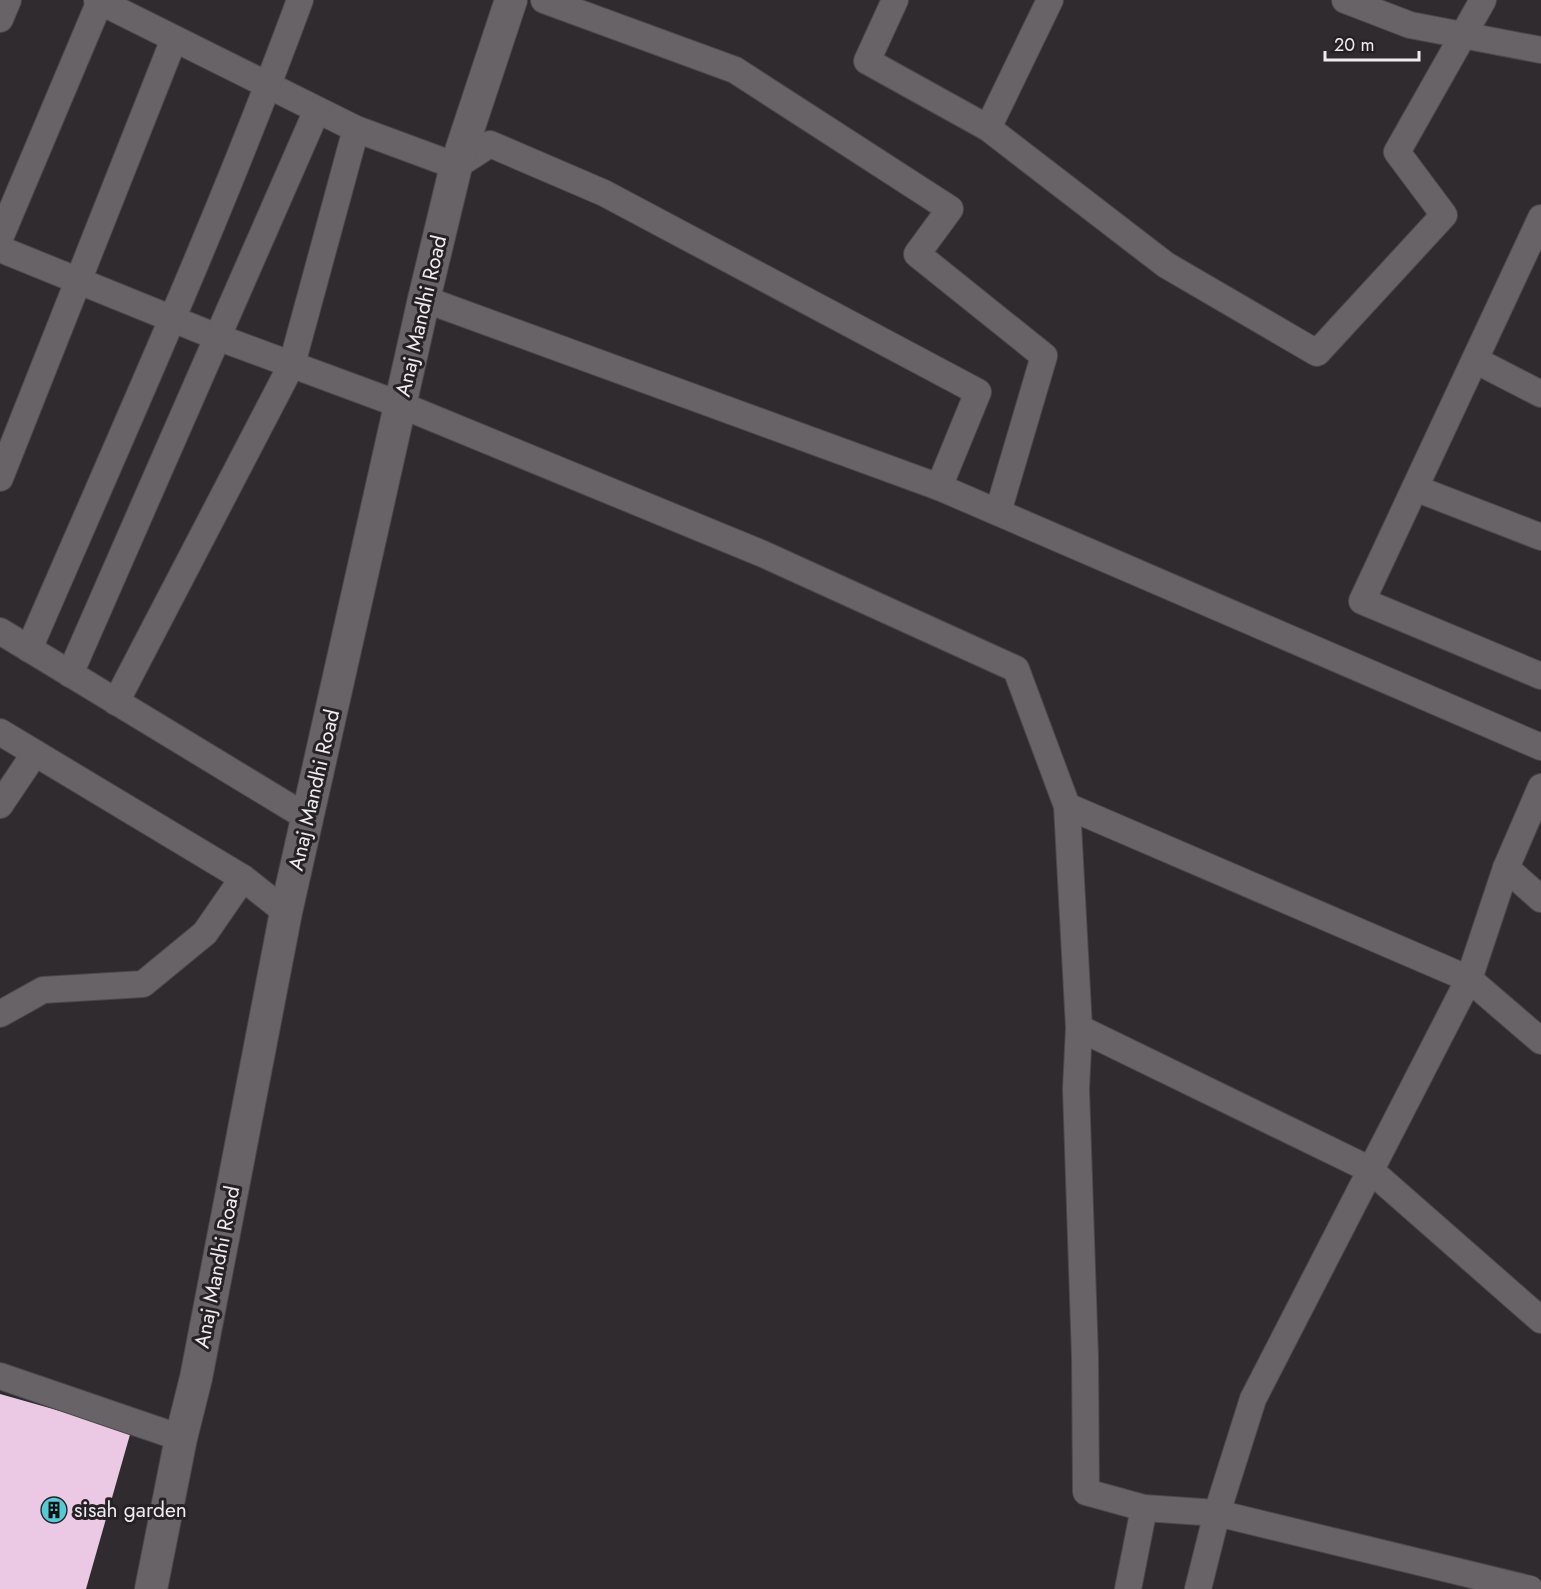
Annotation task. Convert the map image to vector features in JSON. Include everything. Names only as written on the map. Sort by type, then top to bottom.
[{"type":"street","points":[[0,19],[8,0]]},
{"type":"street","points":[[29,649],[172,318],[268,86],[300,0]]},
{"type":"street","name":"Anaj Mandhi Road","points":[[151,1589],[195,1378],[286,912],[424,299],[456,166],[511,0]]},
{"type":"street","points":[[544,0],[735,70],[950,209],[917,254],[1044,356],[998,512]]},
{"type":"street","points":[[895,0],[867,61],[988,128],[1166,265],[1317,353],[1444,215],[1397,152],[1465,36],[1483,0]]},
{"type":"street","points":[[988,128],[1050,0]]},
{"type":"street","points":[[0,238],[99,1],[357,129],[456,166],[490,144],[604,193],[978,392],[939,487]]},
{"type":"street","points":[[1358,2],[1410,25],[1541,50]]},
{"type":"street","points":[[0,478],[174,39]]},
{"type":"street","points":[[70,674],[317,110]]},
{"type":"street","points":[[116,702],[292,364],[357,129]]},
{"type":"street","points":[[1541,219],[1362,601],[1541,676]]},
{"type":"street","points":[[0,249],[217,337],[401,405],[763,554],[1016,669],[1067,806],[1079,1028],[1076,1089],[1085,1357],[1086,1492],[1144,1508],[1217,1513],[1530,1589],[1541,1568]]},
{"type":"street","points":[[424,299],[939,487],[1541,747]]},
{"type":"street","points":[[1475,360],[1541,394]]},
{"type":"street","points":[[1415,488],[1541,537]]},
{"type":"street","points":[[0,631],[308,818]]},
{"type":"street","points":[[0,732],[243,878],[286,912]]},
{"type":"street","points":[[0,805],[35,753]]},
{"type":"street","points":[[1198,1589],[1217,1513],[1253,1400],[1468,979],[1506,868],[1541,787]]},
{"type":"street","points":[[1067,806],[1468,979],[1541,1041]]},
{"type":"street","points":[[1506,868],[1541,899]]},
{"type":"street","points":[[0,1014],[43,990],[143,984],[206,933],[243,878]]},
{"type":"street","points":[[1079,1028],[1369,1169],[1541,1320]]},
{"type":"street","points":[[0,1376],[181,1438]]},
{"type":"street","points":[[1128,1589],[1144,1508]]},
{"type":"building","name":"sisah garden","points":[[0,1394],[131,1431],[86,1589],[0,1589]]},
{"type":"place","name":"sisah garden","points":[[54,1510]]}]
